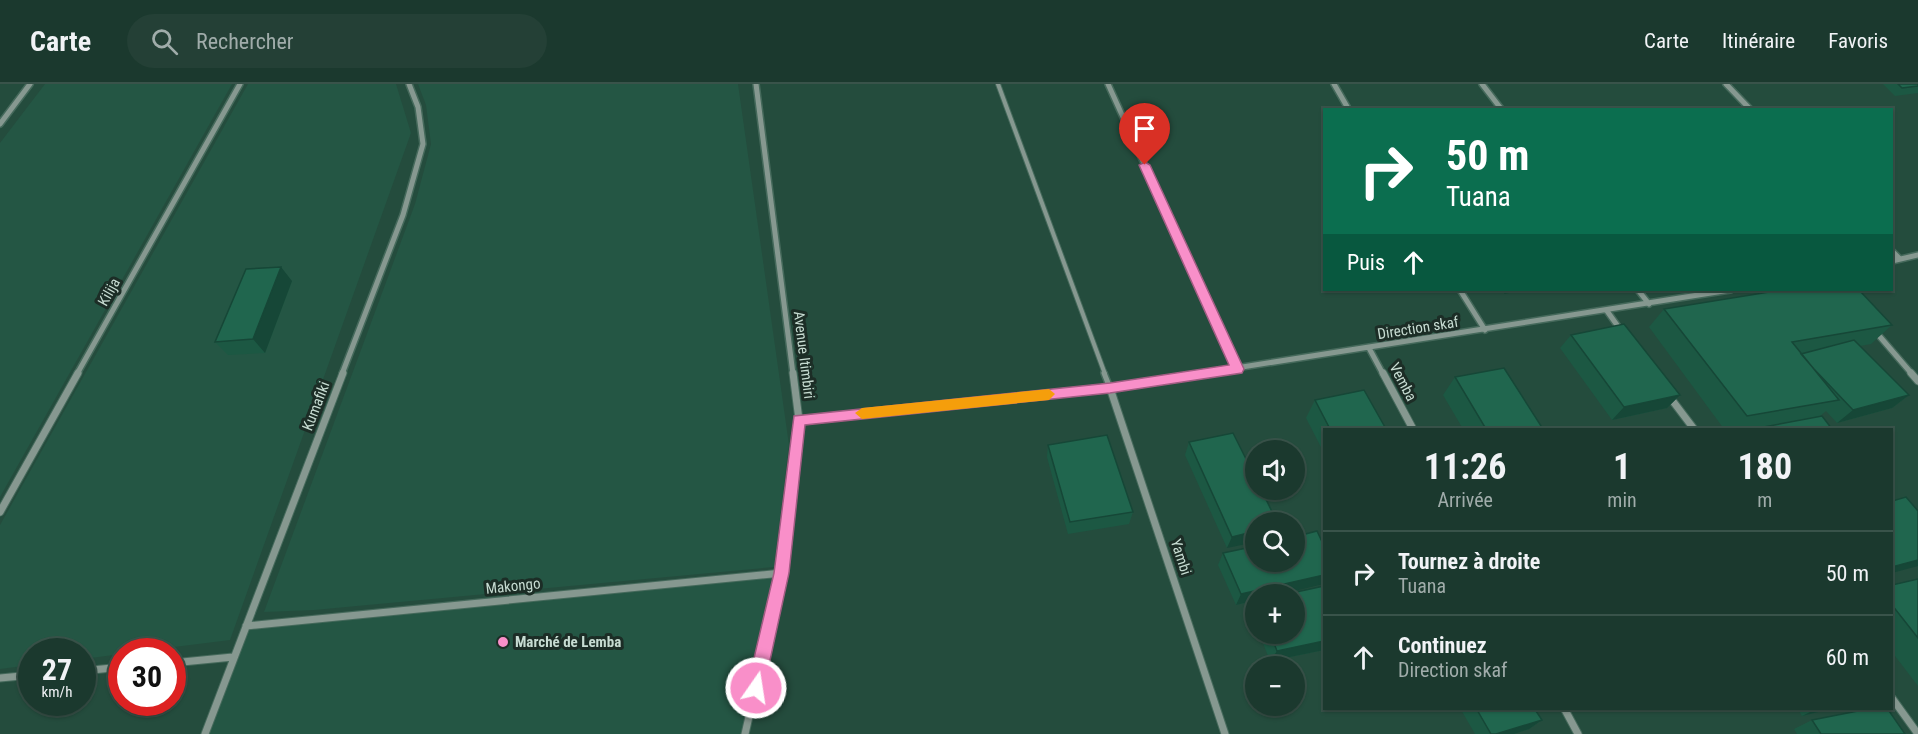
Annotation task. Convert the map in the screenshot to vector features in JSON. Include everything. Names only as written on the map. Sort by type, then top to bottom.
[{"type":"street","points":[[0,124],[30,84]]},
{"type":"street","name":"Kilija","points":[[0,512],[240,84]]},
{"type":"street","name":"Kumafiki","points":[[205,734],[404,215],[423,144],[418,107],[409,84]]},
{"type":"street","name":"Avenue Itimbiri","points":[[745,734],[782,573],[799,420],[756,84]]},
{"type":"street","points":[[1108,84],[1237,369]]},
{"type":"street","points":[[1334,84],[1348,108]]},
{"type":"street","points":[[1482,84],[1500,108]]},
{"type":"street","points":[[1726,84],[1749,108]]},
{"type":"street","points":[[1893,252],[1900,259]]},
{"type":"street","points":[[1893,261],[1918,255]]},
{"type":"street","points":[[1461,291],[1485,330]]},
{"type":"street","points":[[1639,291],[1648,304]]},
{"type":"street","name":"Direction skaf","points":[[799,420],[1110,388],[1724,291]]},
{"type":"street","points":[[1607,311],[1627,338]]},
{"type":"street","points":[[1868,323],[1918,381]]},
{"type":"street","name":"Vemba","points":[[1369,348],[1412,428]]},
{"type":"street","name":"Yambi","points":[[1110,388],[1225,734]]},
{"type":"street","points":[[1667,393],[1693,428]]},
{"type":"street","name":"Makongo","points":[[246,626],[782,573]]},
{"type":"street","points":[[186,662],[233,657]]},
{"type":"street","points":[[0,678],[18,676]]},
{"type":"street","points":[[1893,699],[1918,734]]},
{"type":"street","points":[[1565,710],[1578,734]]},
{"type":"lane","points":[[998,84],[1110,388]]},
{"type":"shaded area","points":[[45,84],[232,84],[0,497],[0,143]]},
{"type":"shaded area","points":[[248,84],[396,84],[411,133],[230,640],[186,646],[186,638],[108,638],[108,656],[96,657],[96,638],[18,638],[18,667],[0,669],[0,525]]},
{"type":"shaded area","points":[[418,84],[738,84],[789,445],[774,567],[314,610],[264,612],[415,204],[431,144],[426,105]]},
{"type":"shaded area","name":"Marché de Lemba","points":[[782,573],[744,734],[205,734],[246,626]]},
{"type":"building","points":[[1898,84],[1918,84],[1918,86],[1902,88]]},
{"type":"building","points":[[281,267],[253,339],[215,342],[246,269]]},
{"type":"building","points":[[1775,291],[1860,291],[1892,325],[1792,342],[1839,400],[1747,416],[1664,309]]},
{"type":"building","points":[[1624,324],[1680,395],[1624,407],[1571,335]]},
{"type":"building","points":[[1854,340],[1909,395],[1853,410],[1801,354]]},
{"type":"building","points":[[1504,368],[1542,428],[1485,428],[1455,377]]},
{"type":"building","points":[[1364,390],[1385,428],[1329,428],[1315,400]]},
{"type":"building","points":[[1822,416],[1831,428],[1758,428]]},
{"type":"building","points":[[1233,433],[1245,457],[1245,500],[1266,500],[1272,512],[1245,512],[1245,534],[1232,537],[1189,442]]},
{"type":"building","points":[[1107,435],[1133,512],[1070,522],[1048,445]]},
{"type":"building","points":[[1906,497],[1918,511],[1918,560],[1893,567],[1893,501]]},
{"type":"building","points":[[1317,531],[1323,544],[1323,575],[1285,584],[1245,584],[1245,593],[1241,594],[1223,553],[1245,548],[1245,572],[1305,572],[1305,534]]},
{"type":"building","points":[[1918,579],[1918,638],[1893,606],[1893,585]]},
{"type":"building","points":[[1323,586],[1323,641],[1277,651],[1274,644],[1305,644],[1305,590]]},
{"type":"building","points":[[1477,710],[1535,710],[1542,720],[1496,734],[1491,734]]},
{"type":"building","points":[[1863,710],[1888,710],[1905,734],[1821,734],[1812,720]]},
{"type":"slow traffic","points":[[862,413],[1049,394]]},
{"type":"place","name":"Marché de Lemba","points":[[503,642]]},
{"type":"route","points":[[756,688],[782,573],[799,420],[1110,388],[1237,369],[1145,165]]}]
